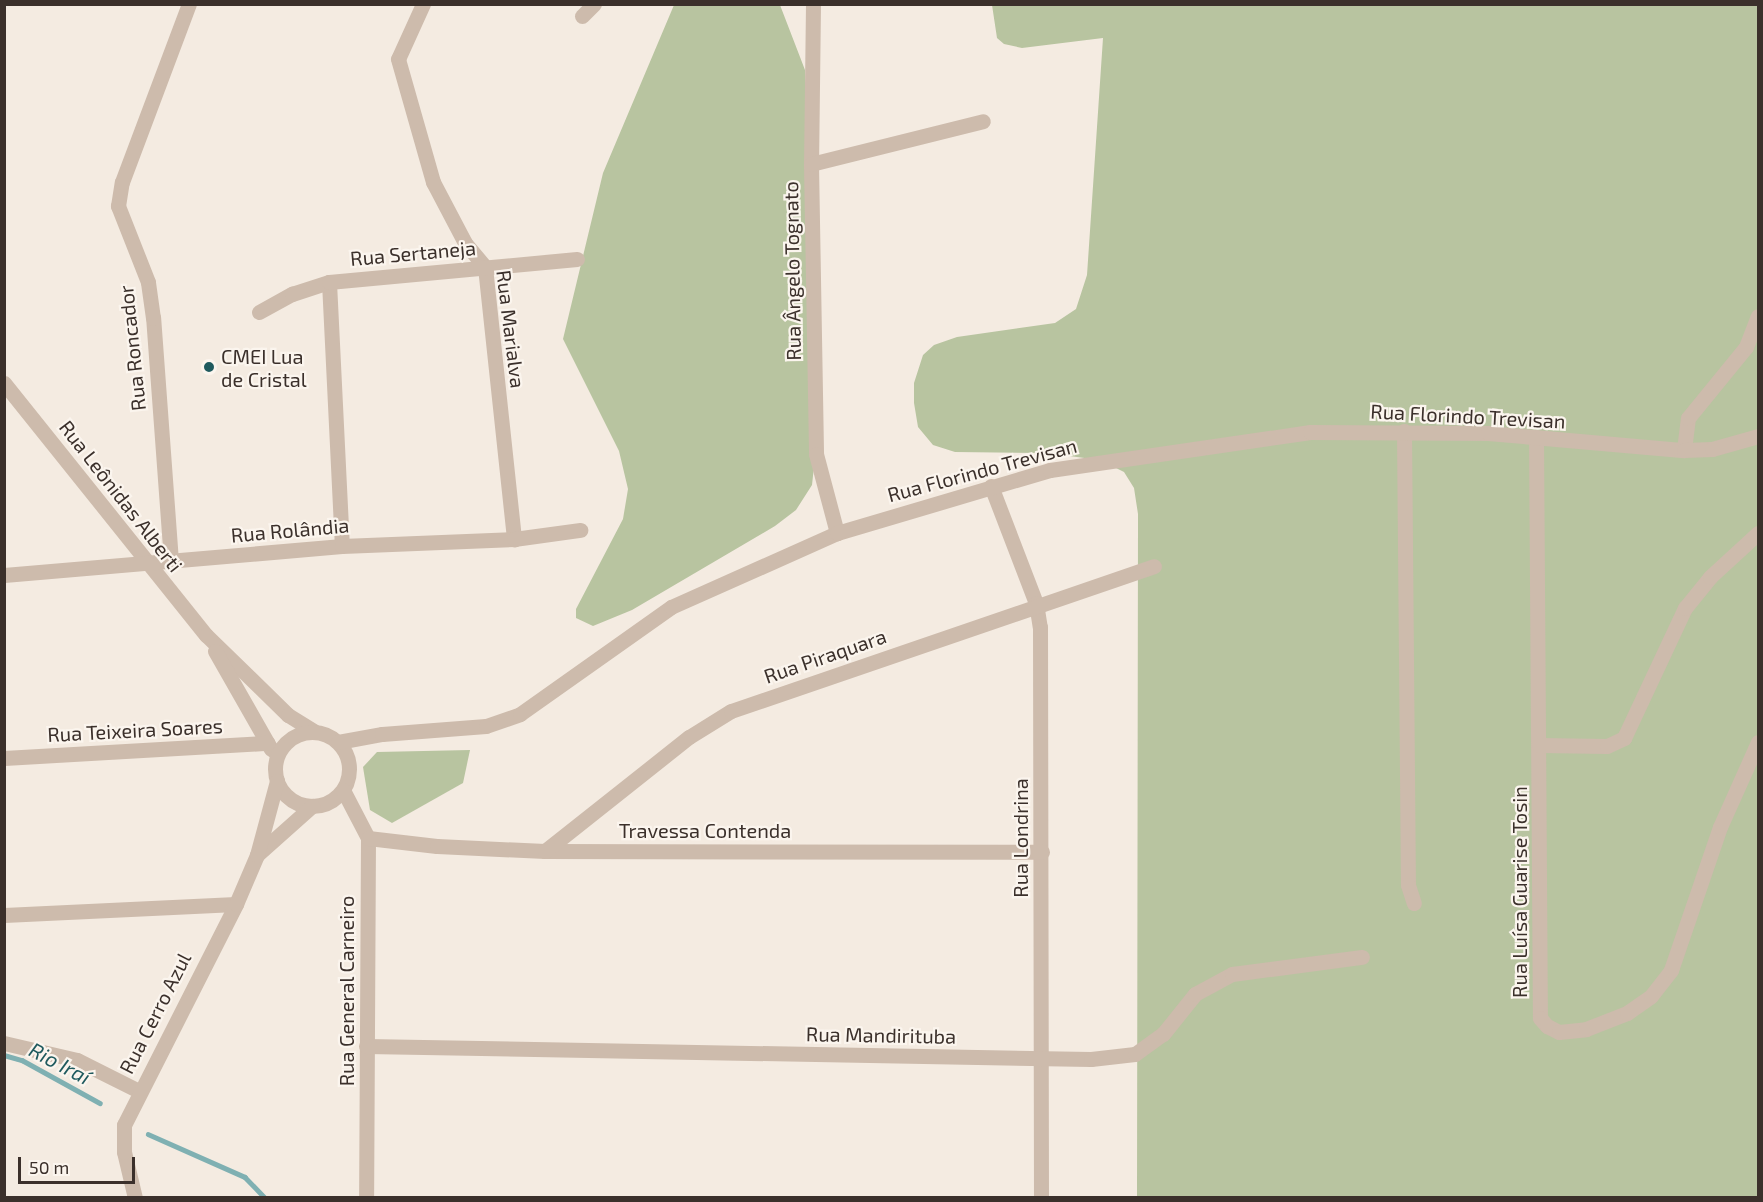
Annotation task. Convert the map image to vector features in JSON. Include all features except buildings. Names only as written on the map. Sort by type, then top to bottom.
[{"type":"street","name":"Rua Roncador","points":[[171,561],[153,318],[148,282],[118,206],[122,182],[189,4]]},
{"type":"street","name":"Rua Marialva","points":[[423,4],[398,59],[433,182],[454,225],[485,267],[514,539]]},
{"type":"street","points":[[582,16],[594,4]]},
{"type":"street","name":"Rua Ângelo Tognato","points":[[813,4],[811,164],[816,454],[837,533]]},
{"type":"street","points":[[811,164],[983,121]]},
{"type":"street","name":"Rua Sertaneja","points":[[259,312],[292,294],[329,282],[577,259]]},
{"type":"street","points":[[329,282],[342,546]]},
{"type":"street","points":[[1684,450],[1688,418],[1746,347],[1758,316]]},
{"type":"street","name":"Rua Leônidas Alberti","points":[[4,382],[146,563],[206,635],[266,694],[315,732]]},
{"type":"street","points":[[1404,431],[1408,885],[1414,903]]},
{"type":"street","name":"Rua Florindo Trevisan","points":[[338,742],[382,734],[486,726],[520,714],[671,607],[837,533],[1050,470],[1176,449],[1310,432],[1404,431],[1536,436],[1684,450],[1712,449],[1758,436]]},
{"type":"street","name":"Rua Luísa Guarise Tosin","points":[[1536,436],[1540,1018],[1559,1032],[1586,1029],[1627,1013],[1651,996],[1671,970],[1720,827],[1758,742]]},
{"type":"street","name":"Rua Londrina","points":[[991,486],[1036,603],[1040,627],[1041,1197]]},
{"type":"street","name":"Rua Rolândia","points":[[4,574],[342,546],[514,539],[580,530]]},
{"type":"street","points":[[1539,745],[1607,746],[1624,738],[1686,608],[1710,577],[1758,533]]},
{"type":"street","name":"Rua Piraquara","points":[[545,851],[689,737],[731,711],[1036,603],[1154,566]]},
{"type":"street","name":"Rua Leônidas Alberti","points":[[206,635],[276,758]]},
{"type":"street","points":[[249,711],[266,694]]},
{"type":"street","points":[[276,758],[291,739],[315,732],[338,742],[349,771],[343,790]]},
{"type":"street","name":"Rua Teixeira Soares","points":[[4,758],[268,743]]},
{"type":"street","name":"Rua Cerro Azul","points":[[135,1197],[124,1152],[124,1134],[139,1091],[236,904],[257,855],[277,781],[276,758]]},
{"type":"street","points":[[277,781],[290,799],[312,806]]},
{"type":"street","name":"Rua Cerro Azul","points":[[257,855],[312,806],[324,804],[343,790]]},
{"type":"street","name":"Rua General Carneiro","points":[[343,790],[368,838],[366,1197]]},
{"type":"street","name":"Travessa Contenda","points":[[368,838],[437,846],[545,851],[1042,852]]},
{"type":"street","points":[[4,915],[236,904]]},
{"type":"street","name":"Rua Mandirituba","points":[[366,1046],[1090,1059],[1135,1054],[1163,1034],[1195,994],[1210,983],[1232,974],[1362,957]]},
{"type":"street","points":[[4,1042],[77,1060],[139,1091]]},
{"type":"green space","points":[[674,5],[780,5],[805,70],[817,439],[812,485],[796,510],[775,526],[632,610],[593,626],[576,618],[576,609],[623,519],[628,489],[619,451],[563,339],[603,173]]},
{"type":"green space","points":[[992,5],[1758,5],[1758,1197],[1137,1197],[1138,514],[1134,488],[1124,472],[1100,460],[1046,453],[955,452],[933,445],[918,427],[914,403],[914,383],[923,355],[934,345],[957,337],[1055,323],[1076,309],[1087,275],[1103,38],[1022,48],[1004,44],[997,38]]},
{"type":"green space","points":[[470,750],[463,783],[392,823],[370,810],[363,767],[377,752]]},
{"type":"waterway","name":"Rio Iraí","points":[[4,1055],[22,1060],[100,1103]]},
{"type":"waterway","name":"Rio Iraí","points":[[148,1134],[245,1177],[265,1198]]},
{"type":"place","name":"CMEI Lua de Cristal","points":[[209,367]]}]
